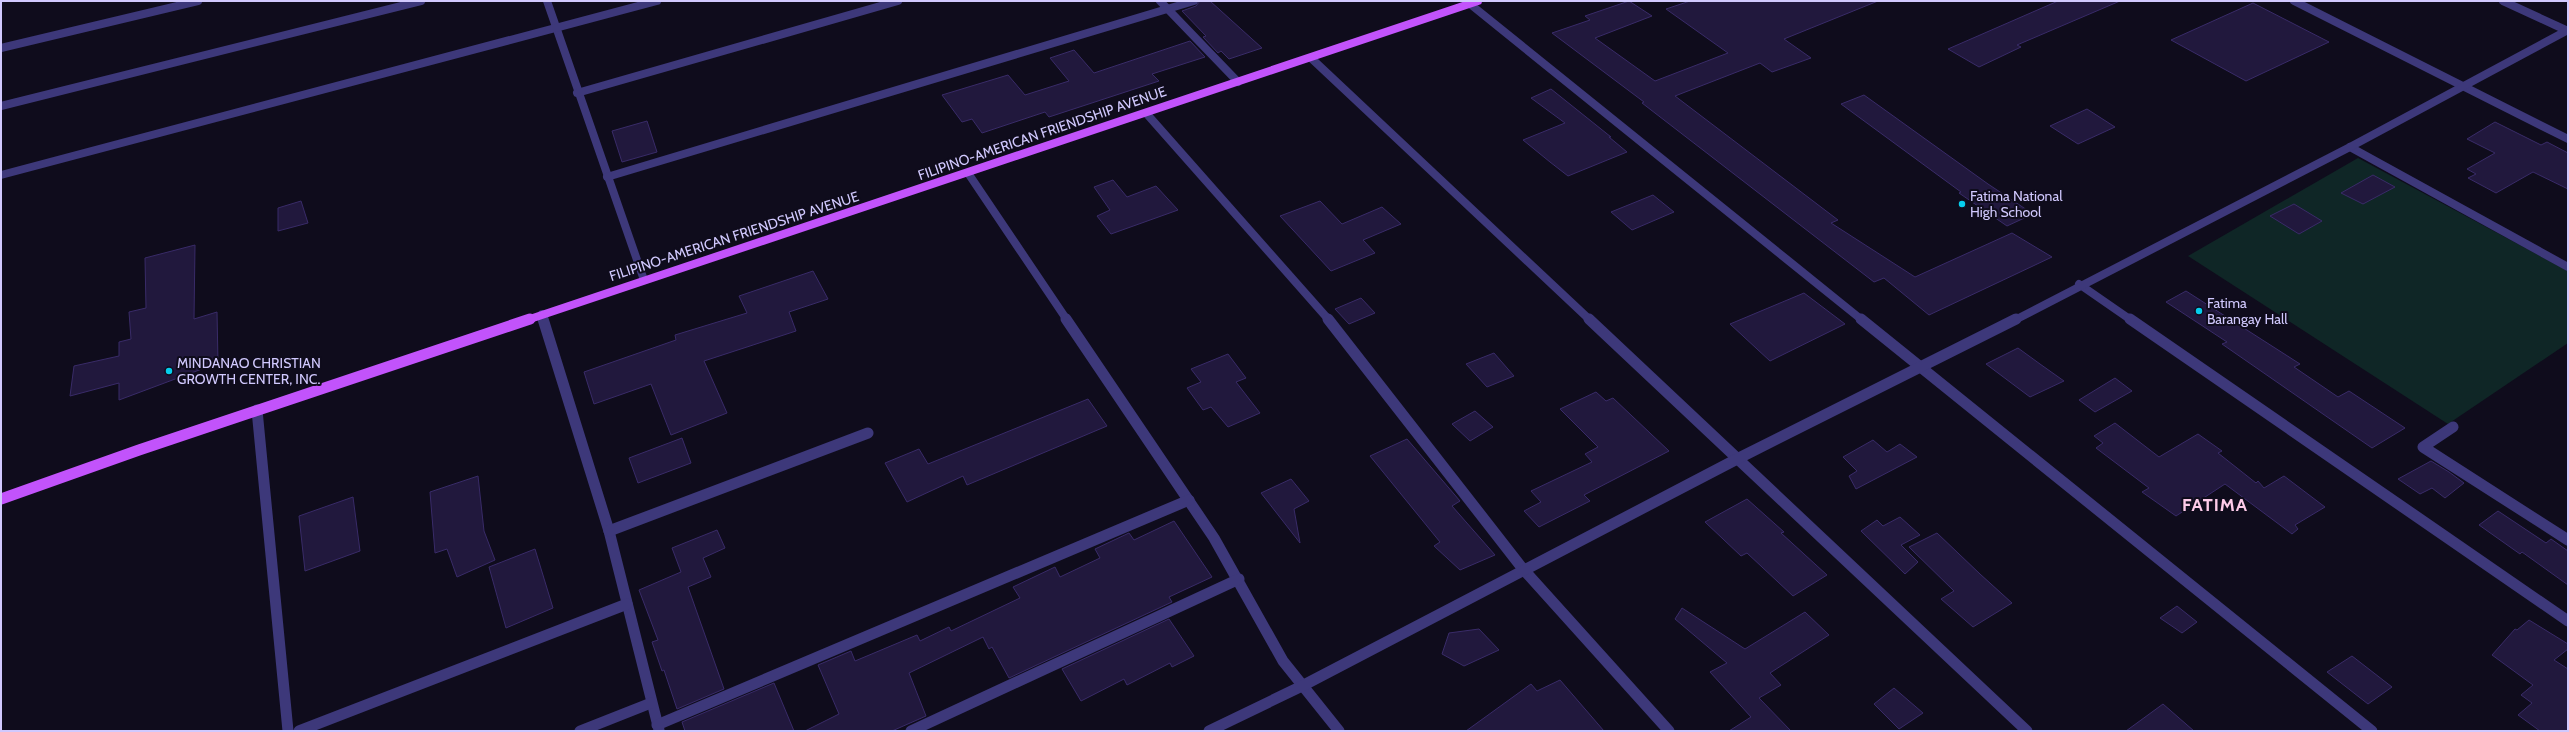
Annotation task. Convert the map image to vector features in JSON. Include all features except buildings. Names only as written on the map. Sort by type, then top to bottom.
[{"type":"main road","name":"FILIPINO-AMERICAN FRIENDSHIP AVENUE","points":[[1,499],[82,469],[1311,58],[1474,2]]},
{"type":"street","points":[[1,48],[198,1]]},
{"type":"street","points":[[1,106],[421,1]]},
{"type":"street","points":[[546,1],[606,177],[644,280]]},
{"type":"street","points":[[1,175],[657,1]]},
{"type":"street","points":[[577,93],[898,1]]},
{"type":"street","points":[[1160,1],[1238,82]]},
{"type":"street","points":[[606,177],[1194,1]]},
{"type":"street","points":[[2294,1],[2568,139]]},
{"type":"street","points":[[2503,1],[2568,31]]},
{"type":"street","points":[[1474,2],[2372,731]]},
{"type":"street","points":[[1210,731],[1302,686],[1523,569],[1738,458],[1923,367],[2079,284],[2350,147],[2568,31]]},
{"type":"street","points":[[1311,58],[2027,731]]},
{"type":"street","points":[[1146,113],[1342,335],[1433,450],[1523,569],[1669,731]]},
{"type":"street","points":[[2350,147],[2568,267]]},
{"type":"street","points":[[968,173],[1189,500],[1239,579],[1268,637],[1302,686],[1339,731]]},
{"type":"street","points":[[2079,284],[2568,621]]},
{"type":"street","points":[[542,314],[609,531],[658,728],[1189,500]]},
{"type":"street","points":[[257,410],[288,731]]},
{"type":"street","points":[[2453,427],[2423,447],[2568,540]]},
{"type":"street","points":[[609,531],[868,433]]},
{"type":"street","points":[[911,731],[1239,579]]},
{"type":"street","points":[[299,731],[627,604]]},
{"type":"street","points":[[580,731],[651,703]]},
{"type":"green space","points":[[2358,158],[2568,271],[2568,343],[2448,424],[2188,256]]},
{"type":"place","name":"Fatima National High School","points":[[1962,204]]},
{"type":"place","name":"Fatima Barangay Hall","points":[[2199,311]]},
{"type":"place","name":"MINDANAO CHRISTIAN GROWTH CENTER, INC.","points":[[169,371]]},
{"type":"district","name":"FATIMA","points":[[2215,505]]}]
